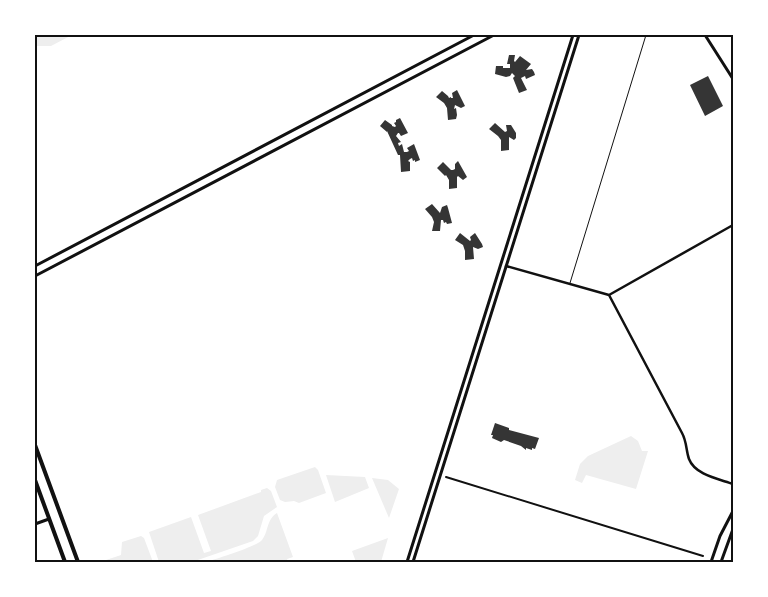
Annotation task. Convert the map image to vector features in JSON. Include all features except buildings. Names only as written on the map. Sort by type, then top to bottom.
[{"type":"main road","points":[[35,266],[474,35]]},
{"type":"main road","points":[[35,276],[494,35]]},
{"type":"main road","points":[[407,562],[573,35]]},
{"type":"main road","points":[[413,562],[579,35]]},
{"type":"main road","points":[[705,35],[733,79]]},
{"type":"main road","points":[[40,264],[44,272]]},
{"type":"main road","points":[[35,445],[78,562]]},
{"type":"main road","points":[[35,480],[64,562]]},
{"type":"main road","points":[[711,562],[720,536],[733,511]]},
{"type":"main road","points":[[35,524],[49,519]]},
{"type":"main road","points":[[721,562],[733,529]]},
{"type":"street","points":[[506,266],[609,295],[733,225]]},
{"type":"street","points":[[609,295],[686,440],[689,460],[692,465],[702,472],[733,484]]},
{"type":"street","points":[[446,477],[703,556]]},
{"type":"lane","points":[[570,284],[646,35]]},
{"type":"shaded area","points":[[35,35],[72,35],[51,46],[35,46]]},
{"type":"shaded area","points":[[631,436],[638,441],[642,451],[648,451],[636,489],[586,475],[582,483],[575,480],[580,464],[588,456]]},
{"type":"shaded area","points":[[315,467],[318,470],[326,493],[299,503],[280,500],[275,487],[277,480]]},
{"type":"shaded area","points":[[326,475],[365,477],[369,488],[335,502]]},
{"type":"shaded area","points":[[372,478],[388,480],[399,489],[389,518]]},
{"type":"shaded area","points":[[267,488],[271,491],[277,507],[264,516],[258,536],[253,541],[192,562],[159,562],[149,532],[191,517],[204,553],[211,551],[198,515],[261,492],[261,490]]},
{"type":"shaded area","points":[[277,513],[293,557],[287,559],[288,562],[207,562],[258,543],[264,537],[269,522]]},
{"type":"shaded area","points":[[141,536],[144,538],[153,562],[107,562],[106,560],[121,555],[122,542]]},
{"type":"shaded area","points":[[388,538],[381,562],[356,562],[352,551]]}]
